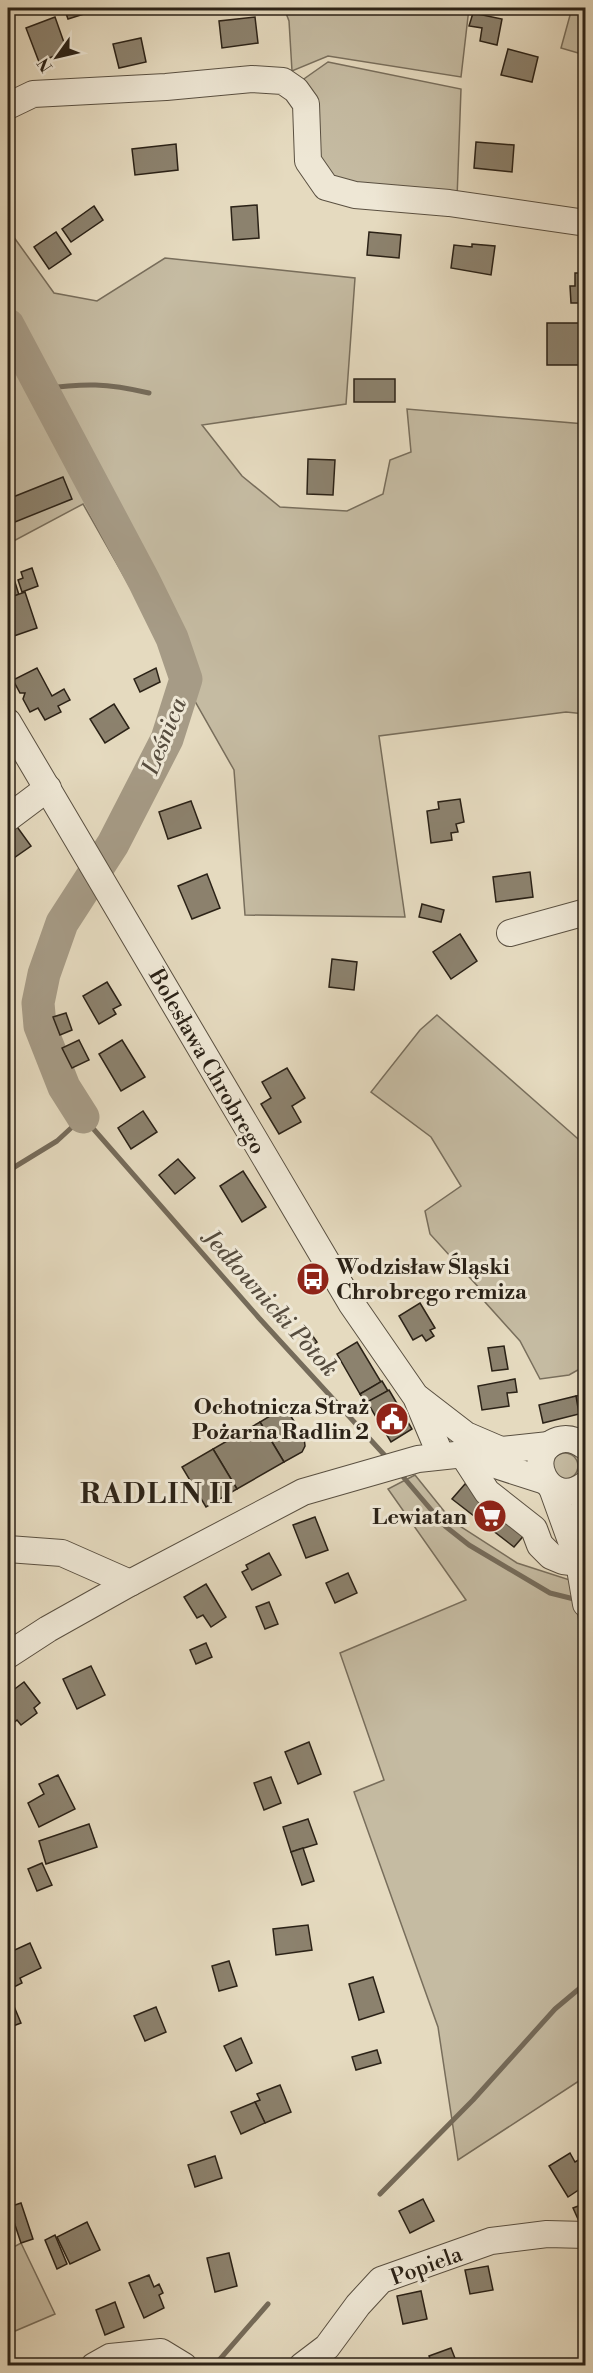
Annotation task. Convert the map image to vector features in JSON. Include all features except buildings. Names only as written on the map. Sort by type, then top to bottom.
[{"type":"street","points":[[8,106],[33,94],[166,87],[252,79],[283,81],[296,90],[306,104],[308,161],[326,187],[355,195],[449,203],[585,223]]},
{"type":"street","name":"Bolesława Chrobrego","points":[[8,722],[351,1303],[416,1397],[440,1457],[534,1529],[540,1545],[551,1556],[563,1561],[582,1583]]},
{"type":"street","points":[[8,818],[48,788]]},
{"type":"street","points":[[510,933],[585,912]]},
{"type":"street","name":"Bolesława Chrobrego","points":[[416,1397],[466,1435],[501,1451]]},
{"type":"street","points":[[8,1655],[48,1629],[130,1583],[303,1492],[366,1472],[440,1457],[549,1445],[565,1439],[582,1440]]},
{"type":"street","points":[[549,1445],[541,1458],[540,1466],[582,1583]]},
{"type":"street","points":[[440,1457],[548,1484],[566,1492],[585,1484]]},
{"type":"street","points":[[582,1583],[585,1490]]},
{"type":"street","points":[[8,1549],[62,1552],[130,1583]]},
{"type":"street","name":"Popiela","points":[[302,2366],[327,2347],[358,2305],[381,2280],[491,2241],[548,2234],[585,2235]]},
{"type":"street","points":[[94,2366],[110,2357],[160,2352],[184,2366]]},
{"type":"shaded area","points":[[284,8],[469,8],[461,77],[328,56],[292,71],[289,21]]},
{"type":"shaded area","points":[[572,8],[585,8],[585,55],[561,48]]},
{"type":"shaded area","points":[[328,62],[461,89],[457,199],[340,185],[321,168],[301,81]]},
{"type":"shaded area","points":[[8,229],[54,293],[97,301],[165,258],[355,278],[346,404],[202,425],[242,476],[280,507],[347,511],[383,494],[390,460],[411,452],[407,409],[585,424],[585,714],[566,712],[379,736],[405,917],[245,915],[234,770],[83,504],[8,544]]},
{"type":"shaded area","points":[[437,1015],[585,1145],[585,1366],[569,1375],[540,1379],[520,1341],[485,1302],[481,1290],[430,1234],[425,1211],[461,1186],[431,1137],[371,1092],[420,1030]]},
{"type":"shaded area","points":[[565,1453],[574,1457],[578,1466],[574,1475],[565,1479],[556,1475],[552,1466],[556,1457]]},
{"type":"shaded area","points":[[415,1475],[452,1521],[517,1563],[573,1581],[586,1669],[585,2077],[458,2160],[438,2027],[354,1792],[384,1780],[340,1653],[466,1600],[388,1489]]},
{"type":"shaded area","points":[[21,2243],[55,2314],[8,2334],[8,2250]]},
{"type":"waterway","name":"Leśnica","points":[[8,325],[144,581],[172,638],[186,679],[167,739],[113,844],[62,923],[44,974],[38,1003],[40,1026],[64,1087],[83,1117]]},
{"type":"waterway","points":[[41,389],[95,385],[149,393]]},
{"type":"waterway","name":"Jedłownicki Potok","points":[[8,1171],[57,1141],[83,1117],[259,1318],[389,1460]]},
{"type":"waterway","name":"Jedłownicki Potok","points":[[399,1472],[445,1526],[469,1545],[550,1593],[578,1600]]},
{"type":"waterway","points":[[380,2194],[473,2100],[555,2009],[586,1983]]},
{"type":"waterway","points":[[214,2366],[268,2304]]},
{"type":"place","name":"Wodzisław Śląski Chrobrego remiza","points":[[313,1279]]},
{"type":"place","name":"Ochotnicza Straż Pożarna Radlin 2","points":[[392,1419]]},
{"type":"place","name":"Lewiatan","points":[[490,1516]]},
{"type":"district","name":"RADLIN II","points":[[157,1493]]}]
